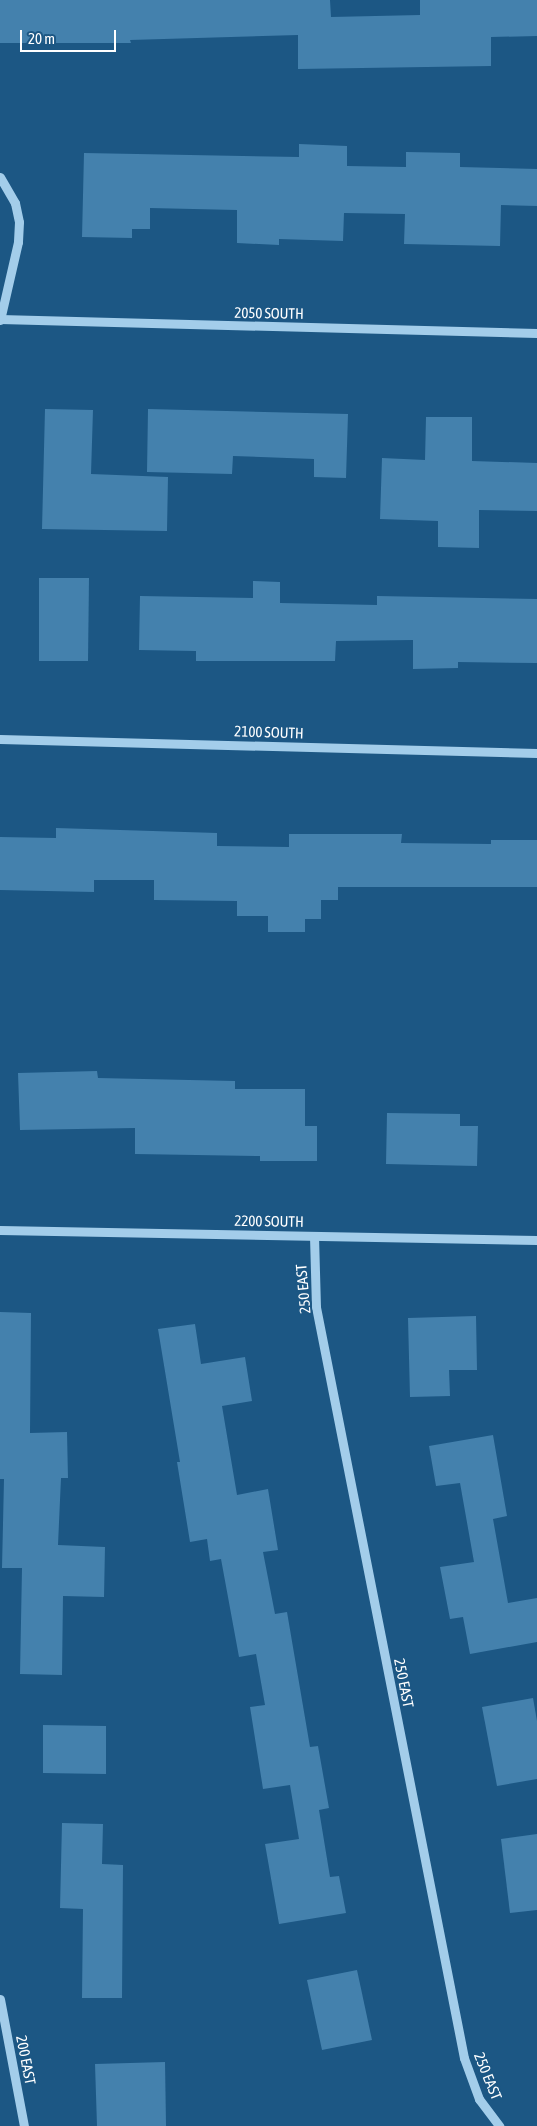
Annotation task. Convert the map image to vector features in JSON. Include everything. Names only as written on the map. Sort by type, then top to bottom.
[{"type":"street","points":[[0,177],[15,203],[19,222],[18,242],[0,320]]},
{"type":"street","name":"2050 SOUTH","points":[[0,320],[537,333]]},
{"type":"street","name":"2100 SOUTH","points":[[0,738],[537,753]]},
{"type":"street","name":"2200 SOUTH","points":[[0,1230],[537,1240]]},
{"type":"street","name":"250 EAST","points":[[314,1236],[316,1307],[464,2058],[479,2099],[499,2126]]},
{"type":"street","name":"200 EAST","points":[[0,1999],[24,2126]]},
{"type":"building","points":[[0,0],[330,0],[331,17],[420,15],[420,0],[537,0],[537,36],[491,37],[491,66],[298,69],[298,35],[130,40],[131,43],[0,43]]},
{"type":"building","points":[[299,144],[347,146],[347,166],[406,167],[406,152],[460,153],[460,167],[537,169],[537,206],[501,205],[500,246],[404,244],[405,214],[344,213],[343,241],[279,239],[279,245],[237,243],[237,210],[150,208],[150,229],[132,229],[132,238],[82,237],[84,153],[299,157]]},
{"type":"building","points":[[45,409],[93,410],[91,474],[168,477],[167,531],[42,529]]},
{"type":"building","points":[[148,409],[348,414],[346,478],[314,477],[314,459],[233,456],[232,474],[147,472]]},
{"type":"building","points":[[426,417],[472,417],[472,461],[537,463],[537,511],[479,510],[479,548],[438,547],[438,521],[380,519],[382,458],[425,460]]},
{"type":"building","points":[[39,578],[89,578],[88,661],[39,661]]},
{"type":"building","points":[[253,581],[280,582],[280,603],[377,605],[377,596],[537,599],[537,663],[458,662],[458,668],[413,669],[413,640],[336,641],[335,661],[196,661],[196,651],[139,650],[140,596],[253,598]]},
{"type":"building","points":[[56,828],[217,833],[217,846],[289,847],[289,834],[402,834],[401,843],[491,844],[491,840],[537,840],[537,887],[338,887],[338,900],[321,900],[321,919],[305,919],[305,932],[268,932],[268,916],[237,916],[237,901],[154,900],[154,880],[94,880],[94,892],[0,890],[0,837],[56,838]]},
{"type":"building","points":[[97,1071],[98,1078],[235,1081],[235,1089],[305,1089],[305,1126],[317,1126],[317,1161],[260,1161],[260,1156],[135,1154],[135,1128],[20,1130],[18,1073]]},
{"type":"building","points":[[387,1113],[460,1114],[460,1126],[478,1126],[477,1166],[386,1164]]},
{"type":"building","points":[[0,1312],[31,1313],[30,1433],[67,1432],[68,1478],[61,1478],[58,1545],[105,1547],[104,1597],[63,1596],[62,1675],[20,1674],[22,1568],[2,1568],[4,1479],[0,1479]]},
{"type":"building","points":[[476,1316],[477,1370],[449,1370],[450,1396],[410,1397],[408,1318]]},
{"type":"building","points":[[195,1324],[201,1364],[245,1357],[252,1401],[222,1406],[237,1495],[268,1489],[278,1550],[263,1552],[275,1614],[287,1612],[310,1747],[318,1746],[329,1808],[319,1810],[330,1877],[339,1876],[346,1913],[279,1924],[265,1844],[299,1839],[290,1785],[263,1789],[250,1707],[265,1705],[256,1654],[239,1657],[221,1559],[210,1561],[207,1539],[190,1542],[177,1462],[180,1462],[158,1329]]},
{"type":"building","points":[[493,1435],[507,1516],[493,1519],[508,1603],[537,1598],[537,1642],[470,1654],[463,1617],[450,1619],[440,1567],[474,1562],[460,1483],[436,1486],[429,1446]]},
{"type":"building","points":[[533,1698],[537,1721],[537,1779],[497,1786],[482,1707]]},
{"type":"building","points":[[43,1725],[106,1726],[106,1774],[43,1773]]},
{"type":"building","points":[[62,1823],[103,1824],[102,1864],[123,1865],[122,1998],[82,1998],[83,1909],[60,1908]]},
{"type":"building","points":[[537,1834],[537,1910],[510,1913],[501,1839]]},
{"type":"building","points":[[357,1970],[372,2040],[322,2050],[307,1980]]},
{"type":"building","points":[[165,2062],[166,2126],[97,2126],[95,2064]]}]
